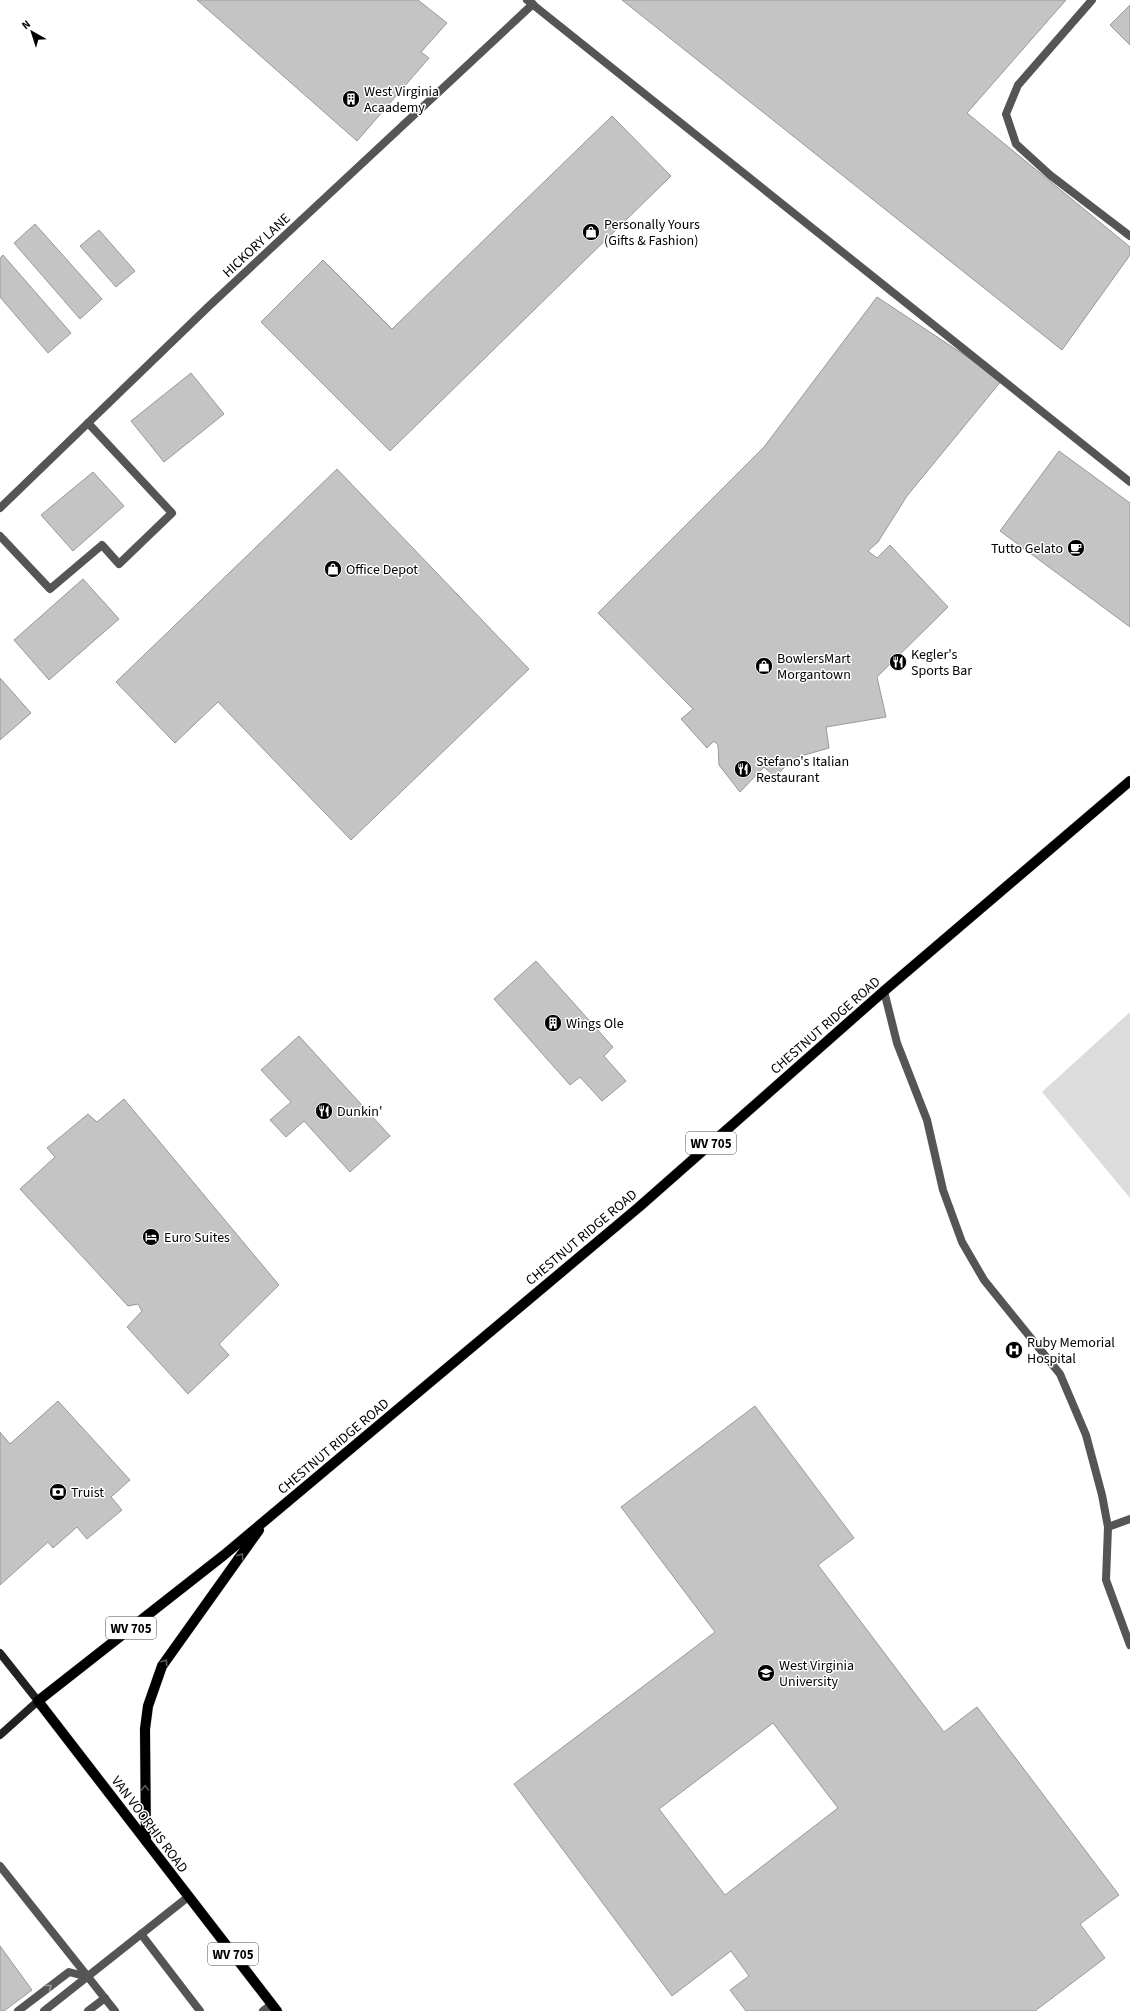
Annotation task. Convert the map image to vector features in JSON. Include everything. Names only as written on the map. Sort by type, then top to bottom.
[{"type":"main road","name":"CHESTNUT RIDGE ROAD","points":[[38,1701],[266,1519],[639,1207],[884,991],[1130,781]]},
{"type":"main road","points":[[146,1841],[144,1745],[146,1721],[148,1706],[162,1666],[266,1519]]},
{"type":"main road","name":"VAN VOORHIS ROAD","points":[[38,1701],[274,2008]]},
{"type":"street","points":[[1092,0],[1018,85],[1006,114],[1016,144],[1050,175],[1130,236]]},
{"type":"street","points":[[530,2],[1130,482]]},
{"type":"street","name":"HICKORY LANE","points":[[0,508],[208,307],[530,2]]},
{"type":"street","points":[[0,536],[50,589],[102,545],[119,564],[172,513],[88,423]]},
{"type":"street","points":[[884,991],[900,1050],[927,1120],[943,1190],[962,1242],[984,1280],[1060,1374],[1086,1435],[1102,1495],[1108,1527],[1106,1580],[1130,1645]]},
{"type":"street","points":[[1108,1527],[1130,1519]]},
{"type":"street","name":"VAN VOORHIS ROAD","points":[[0,1654],[38,1701]]},
{"type":"street","points":[[0,1734],[38,1701]]},
{"type":"street","points":[[0,1866],[115,2011]]},
{"type":"street","points":[[44,2011],[188,1897]]},
{"type":"street","points":[[141,1934],[200,2011]]},
{"type":"street","points":[[18,2011],[69,1972],[88,1976]]},
{"type":"street","points":[[88,2011],[105,1998]]},
{"type":"street","points":[[263,2011],[274,2008]]},
{"type":"shaded area","points":[[1130,1012],[1130,1198],[1042,1092]]},
{"type":"building","name":"West Virginia Acaademy","points":[[197,0],[418,0],[447,23],[421,52],[429,58],[357,141]]},
{"type":"building","points":[[622,0],[1066,0],[967,113],[1130,247],[1130,255],[1062,350]]},
{"type":"building","points":[[1130,5],[1130,45],[1110,25]]},
{"type":"building","points":[[612,116],[671,176],[390,451],[261,322],[323,260],[392,329]]},
{"type":"building","points":[[35,224],[102,299],[80,319],[14,243]]},
{"type":"building","points":[[99,230],[135,271],[116,287],[80,246]]},
{"type":"building","points":[[3,255],[71,333],[48,353],[0,297],[0,258]]},
{"type":"building","points":[[877,297],[1002,380],[907,496],[878,542],[868,551],[877,558],[890,545],[948,607],[877,677],[886,717],[826,727],[829,748],[794,758],[775,777],[764,767],[740,792],[719,765],[718,745],[714,741],[707,748],[681,719],[693,709],[598,613],[764,447]]},
{"type":"building","points":[[191,373],[224,414],[164,462],[131,421]]},
{"type":"building","points":[[1059,451],[1130,503],[1130,627],[1000,531]]},
{"type":"building","name":"Office Depot","points":[[337,469],[529,669],[351,840],[218,702],[175,743],[116,682]]},
{"type":"building","points":[[93,472],[124,506],[73,551],[41,515]]},
{"type":"building","points":[[83,579],[119,619],[49,680],[14,640]]},
{"type":"building","points":[[0,678],[31,713],[0,740]]},
{"type":"building","name":"Wings Ole","points":[[536,961],[613,1047],[604,1056],[626,1081],[602,1101],[580,1077],[570,1085],[494,999]]},
{"type":"building","name":"Dunkin'","points":[[299,1036],[390,1136],[350,1172],[304,1121],[286,1137],[270,1120],[291,1102],[261,1070]]},
{"type":"building","name":"Euro Suites","points":[[124,1099],[279,1285],[219,1344],[229,1355],[188,1394],[127,1327],[142,1311],[138,1304],[128,1306],[20,1189],[55,1157],[47,1148],[88,1114],[97,1122]]},
{"type":"building","name":"Truist","points":[[58,1401],[130,1480],[111,1497],[122,1510],[87,1539],[77,1527],[53,1548],[48,1542],[0,1585],[0,1432],[10,1444]]},
{"type":"building","points":[[755,1406],[854,1538],[818,1565],[944,1732],[977,1707],[1119,1895],[1080,1924],[1105,1958],[1035,2011],[746,2011],[730,1990],[749,1976],[731,1951],[672,1996],[514,1784],[715,1632],[621,1507]],"holes":[[[773,1723],[838,1808],[725,1895],[659,1809]]]},
{"type":"building","points":[[0,1946],[32,1990],[4,2011],[0,2011]]},
{"type":"place","name":"West Virginia Acaademy","points":[[351,99]]},
{"type":"place","name":"Personally Yours (Gifts & Fashion)","points":[[591,232]]},
{"type":"place","name":"Tutto Gelato","points":[[1076,548]]},
{"type":"place","name":"Office Depot","points":[[333,569]]},
{"type":"place","name":"Kegler's Sports Bar","points":[[898,662]]},
{"type":"place","name":"BowlersMart Morgantown","points":[[764,666]]},
{"type":"place","name":"Stefano's Italian Restaurant","points":[[743,769]]},
{"type":"place","name":"Wings Ole","points":[[553,1023]]},
{"type":"place","name":"Dunkin'","points":[[324,1111]]},
{"type":"place","name":"Euro Suites","points":[[151,1237]]},
{"type":"place","name":"Ruby Memorial Hospital","points":[[1014,1350]]},
{"type":"place","name":"Truist","points":[[58,1492]]},
{"type":"place","name":"West Virginia University","points":[[766,1673]]}]
